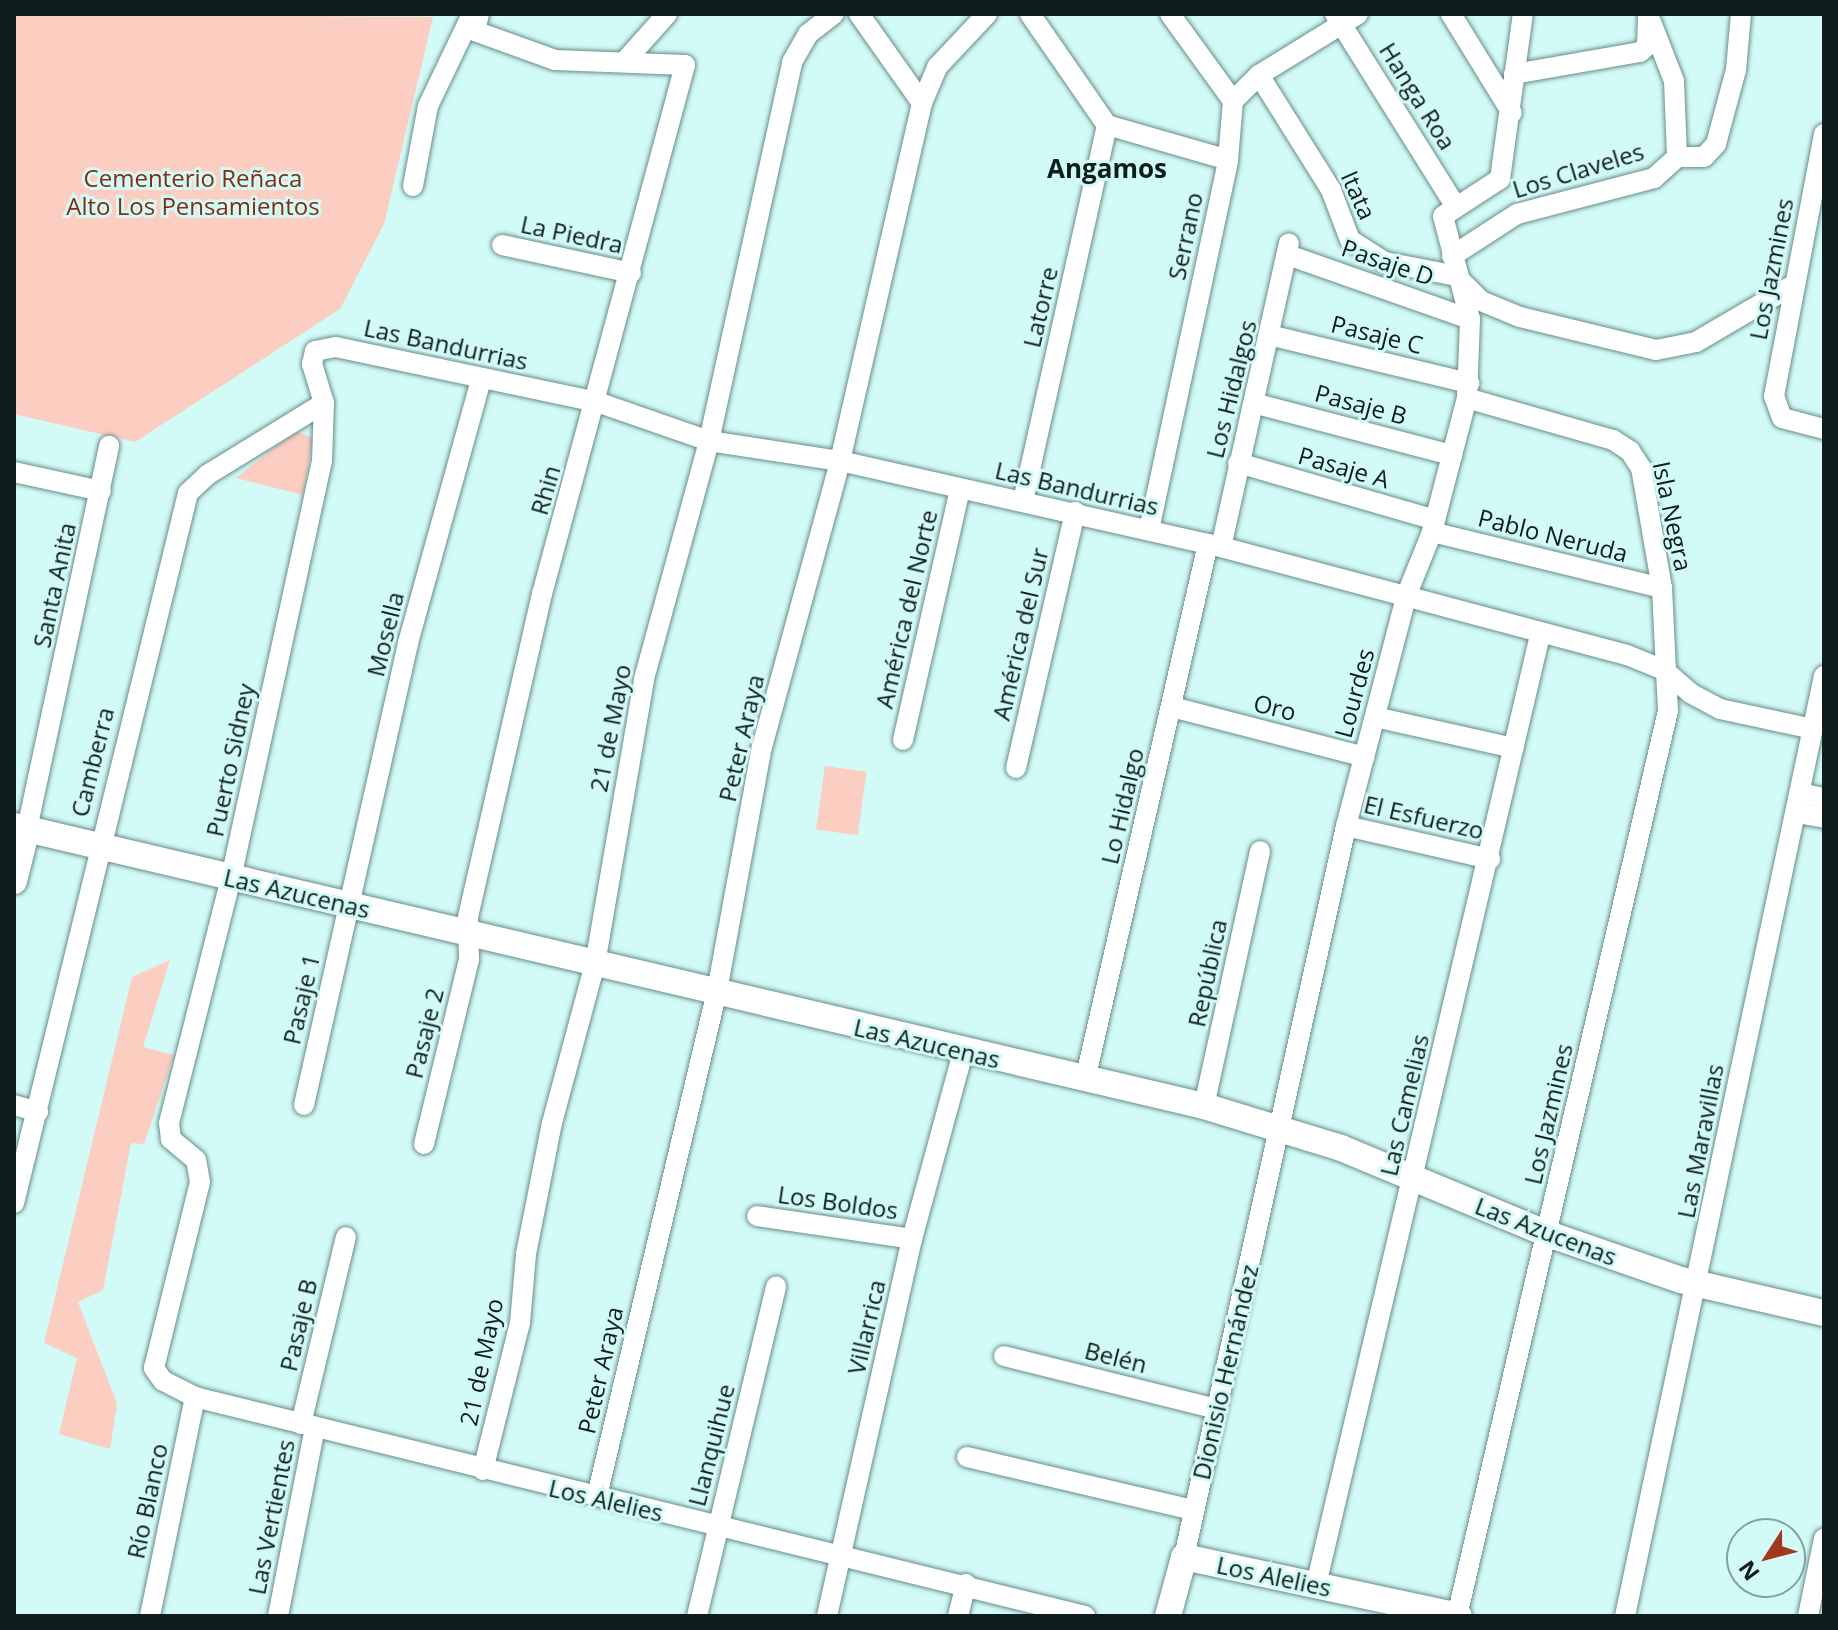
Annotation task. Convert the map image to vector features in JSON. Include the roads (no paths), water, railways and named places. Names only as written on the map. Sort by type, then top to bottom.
[{"type":"street","points":[[413,186],[428,106],[472,14]]},
{"type":"street","points":[[479,14],[475,31],[555,60],[625,61],[667,14]]},
{"type":"street","name":"21 de Mayo","points":[[483,1470],[520,1323],[526,1254],[552,1123],[595,964],[644,679],[709,441],[792,62],[808,34],[834,14]]},
{"type":"street","points":[[859,14],[922,103]]},
{"type":"street","name":"Peter Araya","points":[[597,1496],[717,991],[762,747],[840,461],[922,103],[937,67],[987,14]]},
{"type":"street","points":[[1170,14],[1233,101],[1259,75],[1344,17]]},
{"type":"street","points":[[1451,14],[1512,113]]},
{"type":"street","points":[[1456,207],[1500,179],[1512,113],[1523,14]]},
{"type":"street","points":[[1648,15],[1674,81],[1677,157],[1704,157],[1716,144],[1736,70],[1741,14]]},
{"type":"street","points":[[1033,15],[1107,125],[1228,160]]},
{"type":"street","points":[[1514,74],[1640,52],[1647,46],[1648,15]]},
{"type":"street","name":"Hanga Roa","points":[[1344,17],[1456,207]]},
{"type":"street","name":"Rhin","points":[[467,933],[542,594],[597,402],[685,65],[625,61]]},
{"type":"street","name":"Itata","points":[[1259,75],[1331,190],[1350,240],[1385,262],[1454,266]]},
{"type":"street","name":"Serrano","points":[[1149,530],[1228,160],[1233,101]]},
{"type":"street","name":"Latorre","points":[[1023,501],[1107,125]]},
{"type":"street","name":"Los Jazmines","points":[[1824,134],[1774,396],[1777,414],[1824,429]]},
{"type":"street","name":"Los Claveles","points":[[1454,266],[1517,214],[1654,178],[1677,157]]},
{"type":"street","name":"Lourdes","points":[[1280,1127],[1346,826],[1407,594],[1434,526],[1468,391],[1470,319],[1443,216],[1456,207]]},
{"type":"street","name":"La Piedra","points":[[502,245],[631,273]]},
{"type":"street","name":"Pasaje D","points":[[1288,249],[1470,319]]},
{"type":"street","name":"Los Hidalgos","points":[[1214,546],[1257,404],[1288,249]]},
{"type":"street","points":[[1454,266],[1481,301],[1520,317],[1656,350],[1696,342],[1795,284]]},
{"type":"street","name":"Pasaje C","points":[[1273,336],[1468,391]]},
{"type":"street","name":"Las Bandurrias","points":[[315,351],[336,347],[597,402],[709,441],[840,461],[1075,512],[1407,594],[1664,670],[1690,693],[1720,709],[1813,729]]},
{"type":"street","name":"Puerto Sidney","points":[[155,1351],[200,1182],[196,1160],[171,1139],[169,1123],[231,878],[322,462],[324,403],[312,364],[315,351]]},
{"type":"street","name":"Mosella","points":[[350,905],[408,643],[481,379]]},
{"type":"street","name":"Isla Negra","points":[[1468,391],[1613,440],[1630,451],[1641,468],[1662,588],[1664,670]]},
{"type":"street","name":"Camberra","points":[[14,1203],[38,1112],[98,845],[188,493],[207,475],[324,403]]},
{"type":"street","name":"Pasaje B","points":[[1257,404],[1452,455]]},
{"type":"street","name":"Santa Anita","points":[[21,827],[109,446]]},
{"type":"street","name":"Pasaje A","points":[[1238,463],[1434,526]]},
{"type":"street","points":[[14,472],[101,491]]},
{"type":"street","name":"América del Norte","points":[[903,740],[960,489]]},
{"type":"street","name":"América del Sur","points":[[1016,768],[1075,512]]},
{"type":"street","name":"Pablo Neruda","points":[[1434,526],[1662,588]]},
{"type":"street","name":"Lo Hidalgo","points":[[1085,1080],[1172,707],[1214,546]]},
{"type":"street","name":"Las Camelias","points":[[1316,1585],[1490,859],[1540,635]]},
{"type":"street","name":"Los Jazmines","points":[[1458,1616],[1668,711],[1664,670]]},
{"type":"street","name":"Las Maravillas","points":[[1625,1616],[1698,1285],[1824,676]]},
{"type":"street","name":"Oro","points":[[1172,707],[1365,757]]},
{"type":"street","points":[[1375,717],[1514,748]]},
{"type":"street","points":[[1799,803],[1824,798]]},
{"type":"street","points":[[1799,803],[1824,818]]},
{"type":"street","name":"El Esfuerzo","points":[[1346,826],[1490,859]]},
{"type":"street","points":[[14,881],[21,827]]},
{"type":"street","name":"Las Azucenas","points":[[21,827],[963,1052],[1204,1106],[1280,1127],[1548,1234],[1698,1285],[1824,1313]]},
{"type":"street","name":"República","points":[[1204,1106],[1260,851]]},
{"type":"street","name":"Pasaje 1","points":[[304,1105],[350,905]]},
{"type":"street","name":"Pasaje 2","points":[[424,1144],[469,960],[467,933]]},
{"type":"street","name":"Villarrica","points":[[827,1616],[912,1239],[963,1052]]},
{"type":"street","points":[[14,1105],[38,1112]]},
{"type":"street","name":"Dionisio Hernández","points":[[1168,1616],[1184,1557],[1280,1127]]},
{"type":"street","name":"Los Boldos","points":[[757,1216],[912,1239]]},
{"type":"street","name":"Pasaje B","points":[[308,1425],[346,1237]]},
{"type":"street","name":"Llanquihue","points":[[697,1616],[776,1286]]},
{"type":"street","name":"Los Alelies","points":[[155,1351],[154,1368],[163,1381],[195,1397],[483,1470],[966,1584],[1085,1616]]},
{"type":"street","name":"Belén","points":[[1004,1356],[1216,1409]]},
{"type":"street","name":"Río Blanco","points":[[150,1616],[195,1397]]},
{"type":"street","name":"Las Vertientes","points":[[278,1616],[308,1425]]},
{"type":"street","points":[[967,1457],[1193,1510]]},
{"type":"street","points":[[1808,1616],[1824,1539]]},
{"type":"street","name":"Los Alelies","points":[[1184,1557],[1458,1616]]},
{"type":"street","points":[[958,1616],[966,1584]]},
{"type":"district","name":"Angamos","points":[[1107,169]]},
{"type":"park label","name":"Cementerio Reñaca Alto Los Pensamientos","points":[[193,192]]}]
